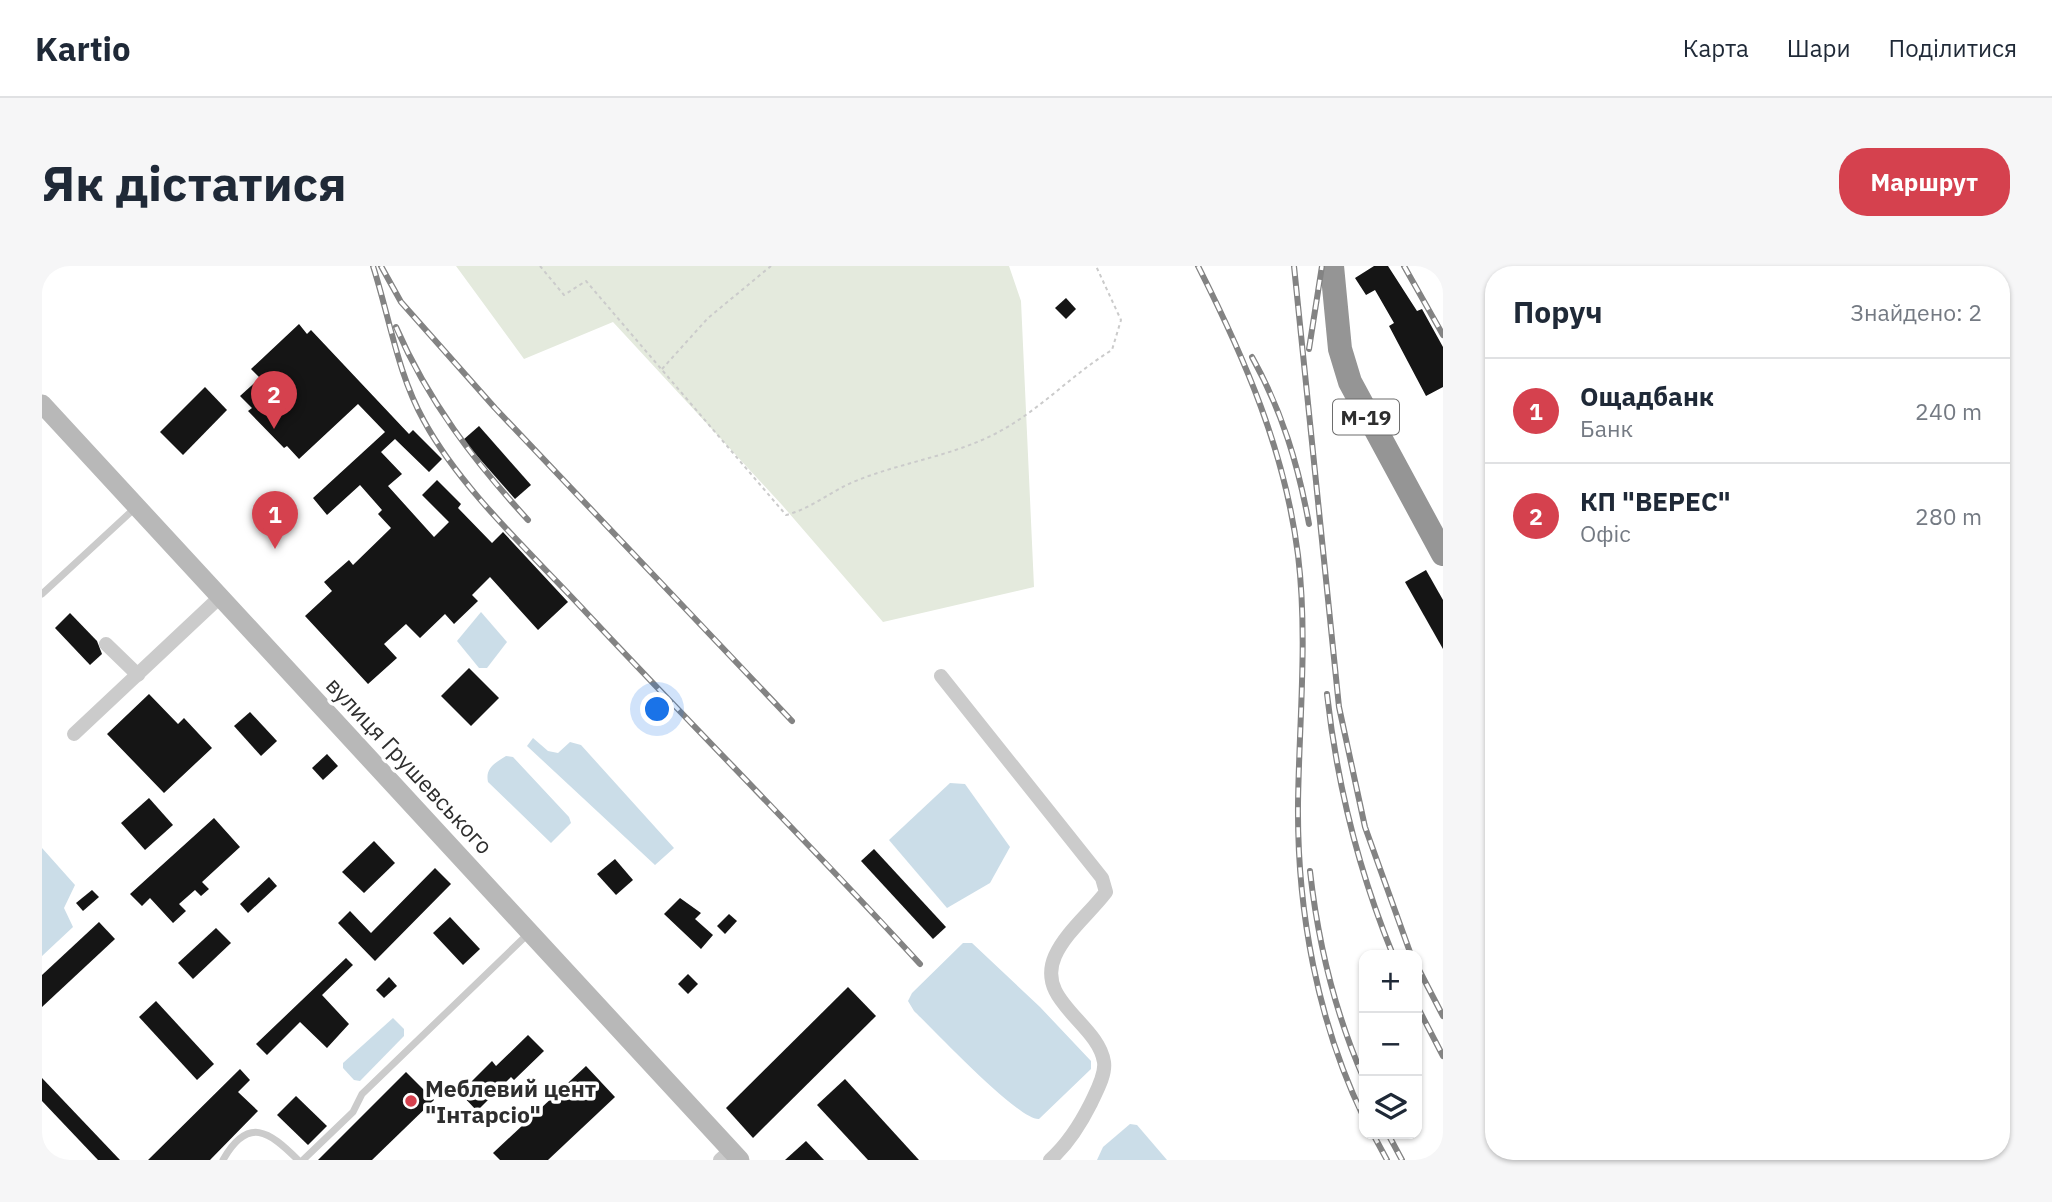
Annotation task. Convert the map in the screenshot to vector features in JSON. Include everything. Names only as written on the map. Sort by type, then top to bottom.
[{"type":"highway","name":"М-19","points":[[1332,266],[1340,349],[1350,383],[1443,554]]},
{"type":"street","name":"вулиця Грушевського","points":[[42,404],[530,932],[730,1157]]},
{"type":"street","points":[[74,734],[221,596]]},
{"type":"street","points":[[106,644],[138,676]]},
{"type":"street","points":[[942,676],[1102,878],[1106,892],[1055,956],[1051,981],[1061,1003],[1097,1042],[1105,1064],[1099,1086],[1083,1119],[1050,1160]]},
{"type":"lane","points":[[42,594],[137,506]]},
{"type":"lane","points":[[223,1160],[245,1133],[262,1132],[275,1137],[301,1160],[353,1112],[362,1094],[530,932]]},
{"type":"path","points":[[540,266],[564,295],[586,281],[786,515],[806,510],[856,481],[963,448],[1003,430],[1049,400],[1083,367],[1112,350],[1121,320],[1096,266]]},
{"type":"path","points":[[661,369],[708,318],[771,266]]},
{"type":"shaded area","points":[[456,266],[1009,266],[1021,301],[1034,587],[883,622],[782,505],[613,322],[524,359]]},
{"type":"water","points":[[481,612],[507,642],[487,668],[479,668],[457,641]]},
{"type":"water","points":[[533,738],[548,751],[558,753],[570,742],[581,745],[674,848],[655,865],[527,746]]},
{"type":"water","points":[[506,756],[513,757],[569,817],[571,823],[551,843],[488,782],[489,769]]},
{"type":"water","points":[[950,783],[965,784],[1010,847],[990,883],[947,908],[889,840]]},
{"type":"water","points":[[42,848],[75,885],[64,908],[73,927],[42,956]]},
{"type":"water","points":[[963,943],[972,943],[1040,1007],[1091,1061],[1091,1069],[1039,1119],[1014,1106],[996,1090],[914,1011],[908,1001],[912,993]]},
{"type":"water","points":[[393,1018],[404,1029],[404,1036],[360,1081],[354,1080],[343,1068],[343,1063]]},
{"type":"water","points":[[1130,1124],[1137,1125],[1167,1160],[1097,1160],[1103,1147]]},
{"type":"building","points":[[1374,266],[1388,266],[1417,311],[1422,309],[1443,347],[1443,387],[1426,396],[1389,326],[1394,323],[1375,290],[1366,295],[1355,278]]},
{"type":"building","points":[[1066,298],[1076,309],[1066,319],[1055,308]]},
{"type":"building","points":[[299,324],[307,334],[311,330],[409,434],[413,430],[442,459],[429,472],[395,439],[381,452],[402,474],[388,486],[434,537],[449,522],[422,495],[437,480],[461,504],[458,508],[492,543],[503,532],[568,602],[538,630],[490,577],[472,595],[478,601],[454,624],[445,614],[420,638],[406,624],[384,644],[397,658],[368,684],[305,616],[332,591],[324,582],[349,560],[353,565],[391,528],[378,514],[382,510],[360,485],[327,515],[313,498],[385,432],[358,404],[299,459],[287,446],[284,448],[248,411],[252,408],[240,396],[260,378],[251,369]]},
{"type":"building","points":[[205,387],[227,410],[183,455],[160,432]]},
{"type":"building","points":[[479,426],[531,485],[515,499],[463,440]]},
{"type":"building","points":[[1426,570],[1443,600],[1443,649],[1405,582]]},
{"type":"building","points":[[70,613],[97,641],[102,654],[90,665],[55,628]]},
{"type":"building","points":[[469,668],[499,698],[471,726],[441,696]]},
{"type":"building","points":[[149,694],[178,724],[184,718],[212,748],[164,793],[107,734]]},
{"type":"building","points":[[250,712],[277,741],[261,756],[234,726]]},
{"type":"building","points":[[327,754],[338,766],[323,780],[312,768]]},
{"type":"building","points":[[149,798],[173,825],[145,850],[121,823]]},
{"type":"building","points":[[214,818],[240,847],[202,882],[209,889],[201,896],[195,890],[179,904],[186,911],[173,923],[150,898],[142,906],[130,894]]},
{"type":"building","points":[[374,841],[395,863],[364,893],[342,872]]},
{"type":"building","points":[[874,849],[946,927],[933,939],[861,861]]},
{"type":"building","points":[[615,859],[633,880],[616,895],[597,874]]},
{"type":"building","points":[[435,868],[451,884],[375,961],[338,923],[350,911],[371,933]]},
{"type":"building","points":[[269,877],[277,886],[248,913],[240,904]]},
{"type":"building","points":[[92,890],[99,897],[83,911],[76,903]]},
{"type":"building","points":[[680,898],[701,913],[695,919],[713,935],[701,949],[664,914]]},
{"type":"building","points":[[729,914],[737,921],[725,934],[717,926]]},
{"type":"building","points":[[450,917],[480,949],[463,965],[433,933]]},
{"type":"building","points":[[99,922],[115,939],[42,1007],[42,975]]},
{"type":"building","points":[[216,928],[231,943],[193,979],[178,963]]},
{"type":"building","points":[[346,958],[353,965],[322,995],[349,1024],[327,1048],[300,1022],[267,1055],[256,1044]]},
{"type":"building","points":[[688,974],[698,984],[688,994],[678,984]]},
{"type":"building","points":[[389,977],[397,986],[384,998],[376,990]]},
{"type":"building","points":[[848,987],[876,1016],[753,1138],[726,1108]]},
{"type":"building","points":[[156,1001],[214,1064],[197,1080],[139,1017]]},
{"type":"building","points":[[528,1035],[544,1051],[514,1080],[511,1077],[477,1111],[460,1093],[492,1061],[496,1066]]},
{"type":"building","points":[[586,1066],[615,1097],[548,1160],[500,1160],[493,1153]]},
{"type":"building","points":[[240,1069],[250,1080],[238,1092],[258,1111],[210,1160],[148,1160]]},
{"type":"building","points":[[406,1072],[434,1100],[372,1160],[318,1160]]},
{"type":"building","points":[[42,1078],[120,1160],[98,1160],[42,1101]]},
{"type":"building","points":[[845,1079],[919,1160],[868,1160],[817,1105]]},
{"type":"building","points":[[296,1096],[327,1126],[308,1145],[277,1115]]},
{"type":"building","points":[[806,1141],[824,1160],[785,1160]]},
{"type":"railway","points":[[373,266],[407,384],[424,421],[457,471],[518,541],[920,964]]},
{"type":"railway","points":[[381,266],[401,302],[495,408],[792,721]]},
{"type":"railway","points":[[1198,266],[1232,336],[1261,406],[1284,479],[1292,517],[1298,555],[1302,617],[1298,804],[1301,884],[1322,1004],[1359,1106]]},
{"type":"railway","points":[[1294,266],[1339,707],[1365,827],[1409,950]]},
{"type":"railway","points":[[1309,349],[1322,266]]},
{"type":"railway","points":[[1404,266],[1443,335]]},
{"type":"railway","points":[[396,327],[423,380],[454,429],[528,520]]},
{"type":"railway","points":[[1252,357],[1288,438],[1309,524]]},
{"type":"railway","points":[[1327,694],[1331,728],[1351,827],[1391,950]]},
{"type":"railway","points":[[1310,871],[1329,977],[1344,1029],[1363,1076]]},
{"type":"railway","points":[[1422,976],[1443,1016]]},
{"type":"railway","points":[[1421,1013],[1443,1056]]},
{"type":"railway","points":[[1376,1139],[1387,1160]]},
{"type":"railway","points":[[1391,1139],[1402,1160]]},
{"type":"place","name":"КП \"ВЕРЕС\"","points":[[274,429]]},
{"type":"place","name":"Ощадбанк","points":[[275,549]]},
{"type":"place","name":"Меблевий цент \"Інтарсіо\"","points":[[411,1101]]}]
